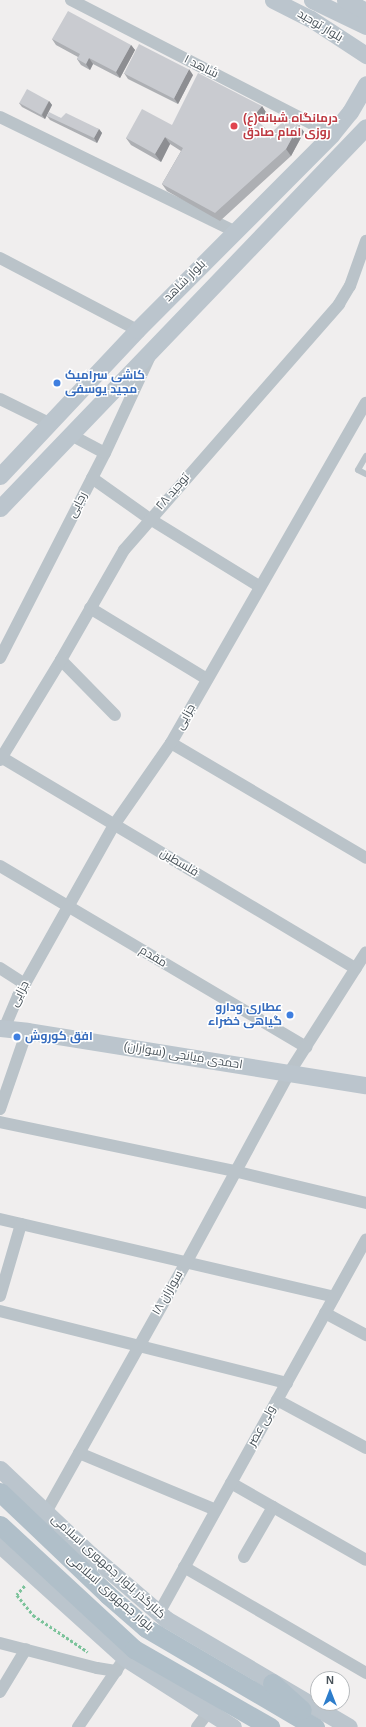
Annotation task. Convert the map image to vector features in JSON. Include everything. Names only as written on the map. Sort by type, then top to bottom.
[{"type":"main road","name":"بلوار توحید","points":[[273,0],[311,19],[366,55]]},
{"type":"main road","points":[[312,0],[366,26]]},
{"type":"main road","points":[[311,19],[330,10],[337,0]]},
{"type":"main road","points":[[345,0],[366,11]]},
{"type":"main road","name":"بلوار شاهد","points":[[0,476],[51,424],[137,330],[332,134],[359,105],[366,84]]},
{"type":"main road","name":"بلوار شاهد","points":[[0,508],[366,127]]},
{"type":"main road","name":"احمدی میانجی (سواران)","points":[[2,1028],[366,1085]]},
{"type":"main road","name":"کنارگذر بلوار جمهوری اسلامی","points":[[0,1469],[90,1554],[159,1613],[272,1683],[349,1727]]},
{"type":"main road","name":"بلوار جمهوری اسلامی","points":[[0,1492],[108,1595],[146,1628],[315,1727]]},
{"type":"main road","name":"بلوار جمهوری اسلامی","points":[[0,1525],[134,1649],[270,1727]]},
{"type":"main road","points":[[0,1545],[121,1664],[209,1711],[234,1727]]},
{"type":"main road","points":[[272,1683],[321,1727]]},
{"type":"street","name":"شاهد ۱","points":[[71,0],[332,134]]},
{"type":"street","points":[[0,117],[234,231]]},
{"type":"street","name":"توحید ۲۸","points":[[1,759],[61,660],[124,550],[339,304],[350,286],[366,242]]},
{"type":"street","points":[[0,258],[137,330]]},
{"type":"street","name":"رجایی","points":[[0,658],[105,452],[153,350]]},
{"type":"street","points":[[0,399],[51,424]]},
{"type":"street","name":"جزایی","points":[[2,1028],[67,906],[114,825],[171,743],[259,586],[366,403]]},
{"type":"street","points":[[71,435],[105,452]]},
{"type":"street","points":[[92,478],[150,519],[259,586]]},
{"type":"street","points":[[90,608],[207,679]]},
{"type":"street","points":[[61,660],[115,715]]},
{"type":"street","points":[[171,743],[366,858]]},
{"type":"street","name":"فلسطین","points":[[1,759],[356,969]]},
{"type":"street","name":"مقدم","points":[[0,866],[306,1047]]},
{"type":"street","name":"سواران ۱۸","points":[[46,1512],[186,1263],[234,1171],[289,1073],[366,952]]},
{"type":"street","points":[[0,968],[25,984]]},
{"type":"street","points":[[0,1109],[27,1031]]},
{"type":"street","points":[[0,1122],[234,1171],[366,1203]]},
{"type":"street","points":[[0,1219],[334,1296]]},
{"type":"street","points":[[0,1296],[21,1224]]},
{"type":"street","name":"ولی عصر","points":[[159,1613],[366,1240]]},
{"type":"street","points":[[0,1311],[287,1383]]},
{"type":"street","points":[[325,1313],[366,1335]]},
{"type":"street","points":[[277,1400],[366,1448]]},
{"type":"street","points":[[79,1454],[216,1510]]},
{"type":"street","points":[[231,1483],[366,1560]]},
{"type":"street","points":[[244,1557],[273,1507]]},
{"type":"street","points":[[184,1567],[366,1673]]},
{"type":"street","points":[[0,1643],[26,1650],[121,1664],[78,1727]]},
{"type":"street","points":[[0,1692],[26,1650]]},
{"type":"street","points":[[197,1727],[209,1711]]},
{"type":"lane","points":[[366,456],[358,470],[366,474]]},
{"type":"path","points":[[16,1595],[33,1615],[91,1654]]},
{"type":"building","points":[[68,11],[131,45],[116,72],[89,58],[86,64],[77,59],[80,54],[52,39]]},
{"type":"building","points":[[139,44],[189,69],[174,99],[124,73]]},
{"type":"building","points":[[198,73],[262,106],[253,117],[271,133],[287,118],[299,125],[286,149],[215,213],[162,184],[183,148],[165,137],[155,154],[126,138],[142,109],[172,125]]},
{"type":"building","points":[[27,89],[49,101],[41,115],[19,103]]},
{"type":"building","points":[[49,112],[61,118],[66,113],[99,129],[94,138],[47,116]]},
{"type":"place","name":"(ع)درمانگاه شبانه روزی امام صادق","points":[[234,126]]},
{"type":"place","name":"کاشی سرامیک مجید یوسفی","points":[[57,383]]},
{"type":"place","name":"عطاری ودارو گیاهی خضراء","points":[[290,1015]]},
{"type":"place","name":"افق کوروش","points":[[17,1037]]}]
